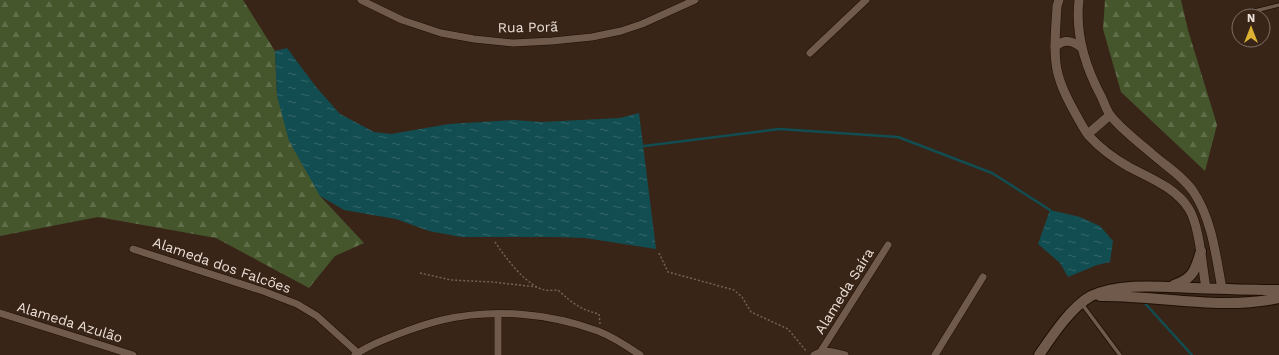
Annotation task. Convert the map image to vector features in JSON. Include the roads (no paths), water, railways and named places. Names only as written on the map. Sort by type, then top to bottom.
[{"type":"main road","points":[[1169,287],[1186,281],[1195,270],[1201,251]]},
{"type":"main road","points":[[1039,355],[1070,314],[1091,297],[1112,289],[1148,286],[1169,287],[1209,292],[1225,298],[1253,302]]},
{"type":"main road","points":[[1202,301],[1209,292],[1222,289],[1279,290]]},
{"type":"main road","points":[[1091,297],[1135,296],[1228,303],[1253,302],[1279,298]]},
{"type":"street","name":"Rua Porã","points":[[361,0],[402,20],[441,33],[474,39],[513,43],[592,37],[621,31],[642,24],[682,3],[696,0]]},
{"type":"street","points":[[810,52],[866,0]]},
{"type":"street","points":[[1059,0],[1057,6],[1055,47],[1057,70],[1067,99],[1088,134],[1120,162],[1162,184],[1179,197],[1189,209],[1201,251],[1209,292]]},
{"type":"street","points":[[1079,0],[1078,10],[1081,47],[1092,80],[1110,115],[1192,189],[1201,204],[1207,221],[1222,289]]},
{"type":"street","points":[[1055,47],[1059,43],[1066,41],[1075,43],[1081,47]]},
{"type":"street","points":[[1088,134],[1110,115]]},
{"type":"street","name":"Alameda Saíra","points":[[818,353],[888,245]]},
{"type":"street","name":"Alameda dos Falcões","points":[[133,249],[263,291],[296,304],[317,316],[356,354]]},
{"type":"street","points":[[935,355],[984,277]]},
{"type":"street","name":"Alameda Azulão","points":[[0,313],[133,355]]},
{"type":"street","points":[[356,354],[381,341],[441,320],[469,315],[498,314],[535,315],[574,324],[599,332],[640,355]]},
{"type":"street","points":[[498,314],[498,355]]},
{"type":"street","points":[[818,353],[835,352],[845,355]]},
{"type":"lane","points":[[1267,8],[1279,5]]},
{"type":"lane","points":[[1082,304],[1120,355]]},
{"type":"water","points":[[287,48],[316,87],[340,114],[374,132],[391,134],[449,124],[513,120],[542,122],[620,118],[639,113],[656,249],[585,238],[461,237],[429,231],[396,219],[344,210],[320,196],[289,141],[277,96],[275,51]]},
{"type":"water","points":[[1050,210],[1080,217],[1100,226],[1113,241],[1110,262],[1097,265],[1068,277],[1060,263],[1038,244]]},
{"type":"waterway","points":[[644,146],[779,129],[898,137],[992,173],[1050,210]]},
{"type":"waterway","points":[[1142,300],[1192,355]]}]
